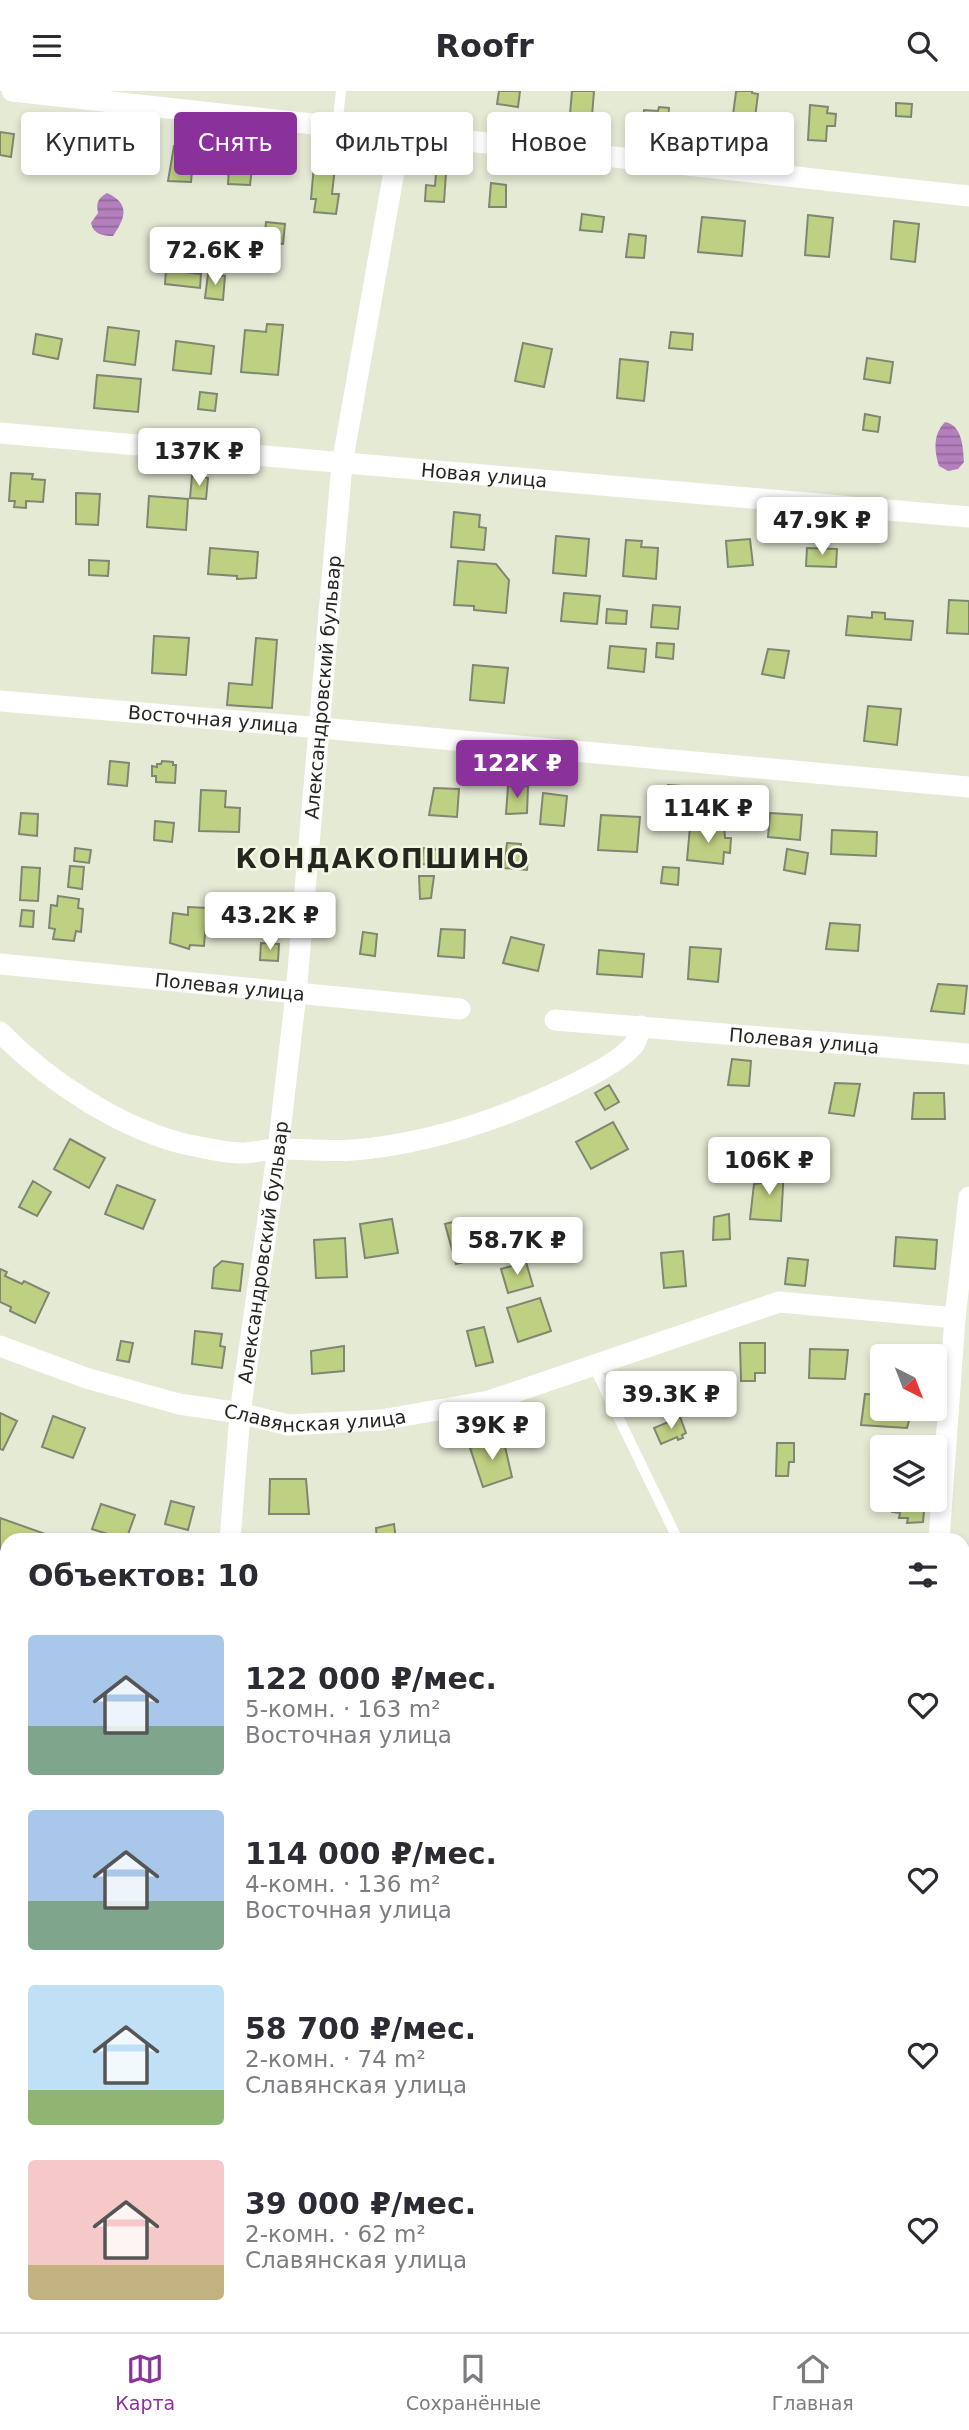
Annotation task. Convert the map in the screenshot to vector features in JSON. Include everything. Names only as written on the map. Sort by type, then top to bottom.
[{"type":"street","points":[[12,91],[311,123]]},
{"type":"street","points":[[473,140],[969,196]]},
{"type":"street","name":"Александровский бульвар","points":[[231,1533],[240,1413],[278,1149],[296,994],[342,464],[393,175]]},
{"type":"street","name":"Новая улица","points":[[0,433],[969,517]]},
{"type":"street","name":"Восточная улица","points":[[0,701],[969,787]]},
{"type":"street","name":"Полевая улица","points":[[0,964],[460,1009]]},
{"type":"street","name":"Полевая улица","points":[[555,1020],[969,1054]]},
{"type":"street","points":[[0,1032],[50,1076],[98,1108],[149,1131],[187,1144],[241,1153],[278,1149],[355,1150],[462,1129],[507,1115],[583,1079],[614,1061],[635,1044],[641,1027]]},
{"type":"street","points":[[940,1533],[955,1318],[969,1197]]},
{"type":"street","name":"Славянская улица","points":[[0,1346],[86,1378],[166,1401],[240,1413],[288,1425],[381,1420],[489,1401],[779,1302],[955,1318]]},
{"type":"lane","points":[[339,112],[341,91]]},
{"type":"lane","points":[[593,1365],[675,1533]]},
{"type":"shaded area","points":[[107,193],[120,202],[124,212],[113,236],[99,234],[91,223],[98,213],[98,201]]},
{"type":"shaded area","points":[[945,422],[955,427],[958,432],[964,462],[958,469],[948,471],[939,466],[936,454],[938,432]]},
{"type":"building","points":[[499,91],[520,91],[518,107],[497,104]]},
{"type":"building","points":[[572,91],[594,91],[592,112],[570,112]]},
{"type":"building","points":[[752,91],[758,94],[756,112],[733,112],[736,92]]},
{"type":"building","points":[[896,103],[912,104],[911,117],[896,116]]},
{"type":"building","points":[[810,105],[828,107],[827,113],[836,114],[835,126],[827,126],[826,141],[808,140]]},
{"type":"building","points":[[659,107],[669,108],[669,112],[644,112],[644,110],[658,111]]},
{"type":"building","points":[[0,132],[14,134],[11,157],[0,155]]},
{"type":"building","points":[[174,146],[174,175],[192,175],[191,182],[168,181]]},
{"type":"building","points":[[229,175],[251,175],[250,185],[228,184]]},
{"type":"building","points":[[313,175],[334,175],[332,194],[339,194],[336,214],[314,212],[316,199],[311,199]]},
{"type":"building","points":[[436,175],[446,175],[444,202],[425,201],[426,185],[435,186]]},
{"type":"building","points":[[491,183],[506,185],[506,207],[489,207]]},
{"type":"building","points":[[582,214],[604,217],[602,232],[580,230]]},
{"type":"building","points":[[808,215],[833,218],[829,257],[805,255]]},
{"type":"building","points":[[702,217],[745,221],[742,256],[698,252]]},
{"type":"building","points":[[894,221],[919,224],[915,262],[891,259]]},
{"type":"building","points":[[266,222],[285,224],[283,244],[264,242]]},
{"type":"building","points":[[629,234],[646,236],[644,258],[626,257]]},
{"type":"building","points":[[230,253],[254,255],[252,272],[228,270]]},
{"type":"building","points":[[166,270],[201,274],[200,288],[165,284]]},
{"type":"building","points":[[208,274],[225,276],[223,300],[205,298]]},
{"type":"building","points":[[267,324],[283,325],[278,375],[241,372],[245,330],[266,332]]},
{"type":"building","points":[[108,327],[139,331],[135,365],[104,361]]},
{"type":"building","points":[[671,332],[693,334],[692,350],[669,348]]},
{"type":"building","points":[[36,334],[62,339],[58,359],[33,354]]},
{"type":"building","points":[[176,341],[214,346],[211,374],[173,370]]},
{"type":"building","points":[[523,343],[552,349],[544,387],[515,381]]},
{"type":"building","points":[[867,358],[893,362],[890,383],[864,379]]},
{"type":"building","points":[[620,359],[648,362],[644,401],[617,398]]},
{"type":"building","points":[[97,375],[141,379],[138,412],[94,408]]},
{"type":"building","points":[[200,392],[217,394],[215,411],[198,409]]},
{"type":"building","points":[[865,414],[880,417],[878,432],[863,430]]},
{"type":"building","points":[[11,473],[33,474],[32,479],[45,480],[43,502],[26,501],[26,508],[14,507],[15,501],[9,501]]},
{"type":"building","points":[[192,476],[208,478],[206,499],[190,498]]},
{"type":"building","points":[[76,493],[100,494],[98,525],[76,524]]},
{"type":"building","points":[[149,496],[188,499],[186,530],[147,527]]},
{"type":"building","points":[[454,512],[480,515],[479,527],[486,528],[484,550],[451,547]]},
{"type":"building","points":[[556,536],[589,539],[586,576],[553,573]]},
{"type":"building","points":[[750,539],[753,565],[728,567],[726,541]]},
{"type":"building","points":[[626,540],[642,541],[641,547],[658,548],[656,579],[623,576]]},
{"type":"building","points":[[210,548],[258,552],[256,578],[237,579],[237,576],[208,574]]},
{"type":"building","points":[[807,548],[837,549],[836,567],[806,566]]},
{"type":"building","points":[[89,560],[109,561],[108,576],[89,575]]},
{"type":"building","points":[[458,561],[496,564],[509,580],[506,613],[454,605]]},
{"type":"building","points":[[564,593],[600,596],[597,624],[561,621]]},
{"type":"building","points":[[949,600],[969,601],[969,634],[947,633]]},
{"type":"building","points":[[653,605],[680,607],[678,629],[651,627]]},
{"type":"building","points":[[607,609],[627,611],[626,624],[606,623]]},
{"type":"building","points":[[872,612],[885,613],[885,619],[913,621],[911,640],[846,635],[848,616],[872,618]]},
{"type":"building","points":[[154,636],[189,638],[186,675],[152,673]]},
{"type":"building","points":[[256,638],[277,640],[272,708],[227,705],[229,683],[252,685]]},
{"type":"building","points":[[657,643],[674,644],[673,659],[656,657]]},
{"type":"building","points":[[610,646],[646,649],[644,672],[608,668]]},
{"type":"building","points":[[768,649],[789,651],[784,678],[762,674]]},
{"type":"building","points":[[473,665],[508,668],[504,703],[470,700]]},
{"type":"building","points":[[868,706],[901,709],[897,745],[864,741]]},
{"type":"building","points":[[110,761],[129,763],[127,786],[108,784]]},
{"type":"building","points":[[162,761],[176,765],[175,783],[156,782],[156,776],[152,776],[152,766],[157,767]]},
{"type":"building","points":[[668,785],[681,786],[679,805],[666,803]]},
{"type":"building","points":[[508,786],[528,786],[527,813],[506,814]]},
{"type":"building","points":[[434,788],[459,789],[457,817],[429,815]]},
{"type":"building","points":[[201,790],[226,791],[225,807],[240,808],[239,832],[199,831]]},
{"type":"building","points":[[543,793],[567,796],[564,826],[540,824]]},
{"type":"building","points":[[21,813],[38,814],[37,836],[19,834]]},
{"type":"building","points":[[770,813],[802,815],[800,840],[768,837]]},
{"type":"building","points":[[601,815],[640,817],[637,852],[598,850]]},
{"type":"building","points":[[155,821],[174,823],[172,842],[154,840]]},
{"type":"building","points":[[715,823],[724,824],[725,838],[731,838],[730,853],[724,852],[723,864],[687,860],[690,827],[714,829]]},
{"type":"building","points":[[832,830],[877,832],[876,856],[831,854]]},
{"type":"building","points":[[507,843],[521,844],[520,856],[528,857],[527,870],[504,868]]},
{"type":"building","points":[[75,848],[91,850],[89,863],[74,861]]},
{"type":"building","points":[[423,848],[441,850],[439,865],[422,864]]},
{"type":"building","points":[[787,849],[808,853],[805,874],[784,870]]},
{"type":"building","points":[[70,866],[84,867],[82,889],[68,887]]},
{"type":"building","points":[[22,867],[40,868],[38,901],[20,900]]},
{"type":"building","points":[[663,867],[679,868],[678,885],[661,883]]},
{"type":"building","points":[[419,876],[434,876],[431,898],[420,899]]},
{"type":"building","points":[[58,896],[79,899],[78,908],[83,909],[81,932],[76,931],[74,941],[53,939],[55,929],[49,928],[51,905],[57,906]]},
{"type":"building","points":[[188,907],[207,908],[204,946],[190,945],[189,949],[170,943],[173,913],[188,915]]},
{"type":"building","points":[[22,910],[34,911],[33,927],[20,926]]},
{"type":"building","points":[[830,923],[860,925],[858,951],[826,949]]},
{"type":"building","points":[[441,929],[465,930],[464,958],[438,956]]},
{"type":"building","points":[[363,932],[377,934],[375,956],[360,954]]},
{"type":"building","points":[[511,937],[544,945],[538,971],[503,963]]},
{"type":"building","points":[[261,943],[279,944],[278,961],[260,960]]},
{"type":"building","points":[[690,947],[721,949],[718,982],[688,979]]},
{"type":"building","points":[[599,950],[644,954],[642,977],[597,974]]},
{"type":"building","points":[[938,984],[967,986],[964,1014],[931,1011]]},
{"type":"building","points":[[732,1059],[751,1061],[749,1086],[728,1085]]},
{"type":"building","points":[[835,1083],[860,1084],[854,1116],[829,1113]]},
{"type":"building","points":[[609,1085],[619,1102],[605,1110],[595,1093]]},
{"type":"building","points":[[914,1093],[944,1093],[945,1119],[912,1119]]},
{"type":"building","points":[[613,1122],[628,1149],[591,1169],[576,1142]]},
{"type":"building","points":[[70,1139],[105,1158],[89,1188],[54,1169]]},
{"type":"building","points":[[767,1169],[784,1169],[781,1221],[750,1219],[754,1184],[767,1182]]},
{"type":"building","points":[[33,1181],[51,1192],[37,1216],[19,1207]]},
{"type":"building","points":[[117,1185],[155,1200],[143,1229],[105,1214]]},
{"type":"building","points":[[729,1214],[730,1239],[713,1240],[714,1217]]},
{"type":"building","points":[[392,1219],[398,1253],[365,1258],[360,1224]]},
{"type":"building","points":[[464,1219],[479,1231],[483,1230],[490,1255],[456,1264],[445,1224]]},
{"type":"building","points":[[896,1237],[937,1240],[935,1269],[894,1266]]},
{"type":"building","points":[[345,1238],[347,1277],[316,1278],[314,1240]]},
{"type":"building","points":[[683,1251],[686,1286],[664,1288],[661,1253]]},
{"type":"building","points":[[788,1258],[808,1260],[805,1286],[785,1284]]},
{"type":"building","points":[[222,1261],[243,1264],[240,1291],[212,1288],[214,1268]]},
{"type":"building","points":[[526,1262],[533,1286],[508,1293],[501,1269]]},
{"type":"building","points":[[0,1269],[7,1272],[5,1276],[22,1284],[24,1281],[49,1293],[35,1323],[10,1311],[11,1307],[0,1302]]},
{"type":"building","points":[[540,1298],[551,1331],[518,1342],[507,1308]]},
{"type":"building","points":[[484,1327],[493,1362],[476,1366],[467,1331]]},
{"type":"building","points":[[195,1331],[222,1334],[220,1346],[225,1347],[222,1368],[192,1364]]},
{"type":"building","points":[[121,1341],[133,1343],[129,1362],[117,1360]]},
{"type":"building","points":[[740,1343],[765,1343],[765,1373],[755,1373],[755,1381],[741,1381]]},
{"type":"building","points":[[344,1346],[344,1371],[312,1374],[311,1351]]},
{"type":"building","points":[[810,1349],[848,1350],[845,1379],[809,1378]]},
{"type":"building","points":[[865,1394],[870,1394],[870,1421],[909,1421],[907,1428],[861,1425]]},
{"type":"building","points":[[0,1413],[17,1421],[3,1450],[0,1449]]},
{"type":"building","points":[[53,1416],[85,1428],[73,1458],[42,1447]]},
{"type":"building","points":[[680,1417],[686,1433],[682,1435],[683,1438],[678,1440],[677,1437],[661,1444],[654,1428]]},
{"type":"building","points":[[503,1438],[512,1477],[483,1487],[470,1448]]},
{"type":"building","points":[[777,1443],[794,1443],[794,1462],[789,1462],[788,1476],[776,1476]]},
{"type":"building","points":[[270,1479],[306,1479],[309,1514],[269,1514]]},
{"type":"building","points":[[171,1501],[194,1507],[188,1530],[165,1524]]},
{"type":"building","points":[[101,1504],[135,1515],[129,1533],[104,1533],[92,1529]]},
{"type":"building","points":[[892,1512],[924,1512],[923,1522],[907,1523],[908,1518],[899,1518],[900,1513]]},
{"type":"building","points":[[0,1518],[43,1533],[0,1533]]},
{"type":"building","points":[[394,1524],[395,1533],[376,1533],[376,1528]]},
{"type":"district","name":"КОНДАКОПШИНО","points":[[383,859]]}]
